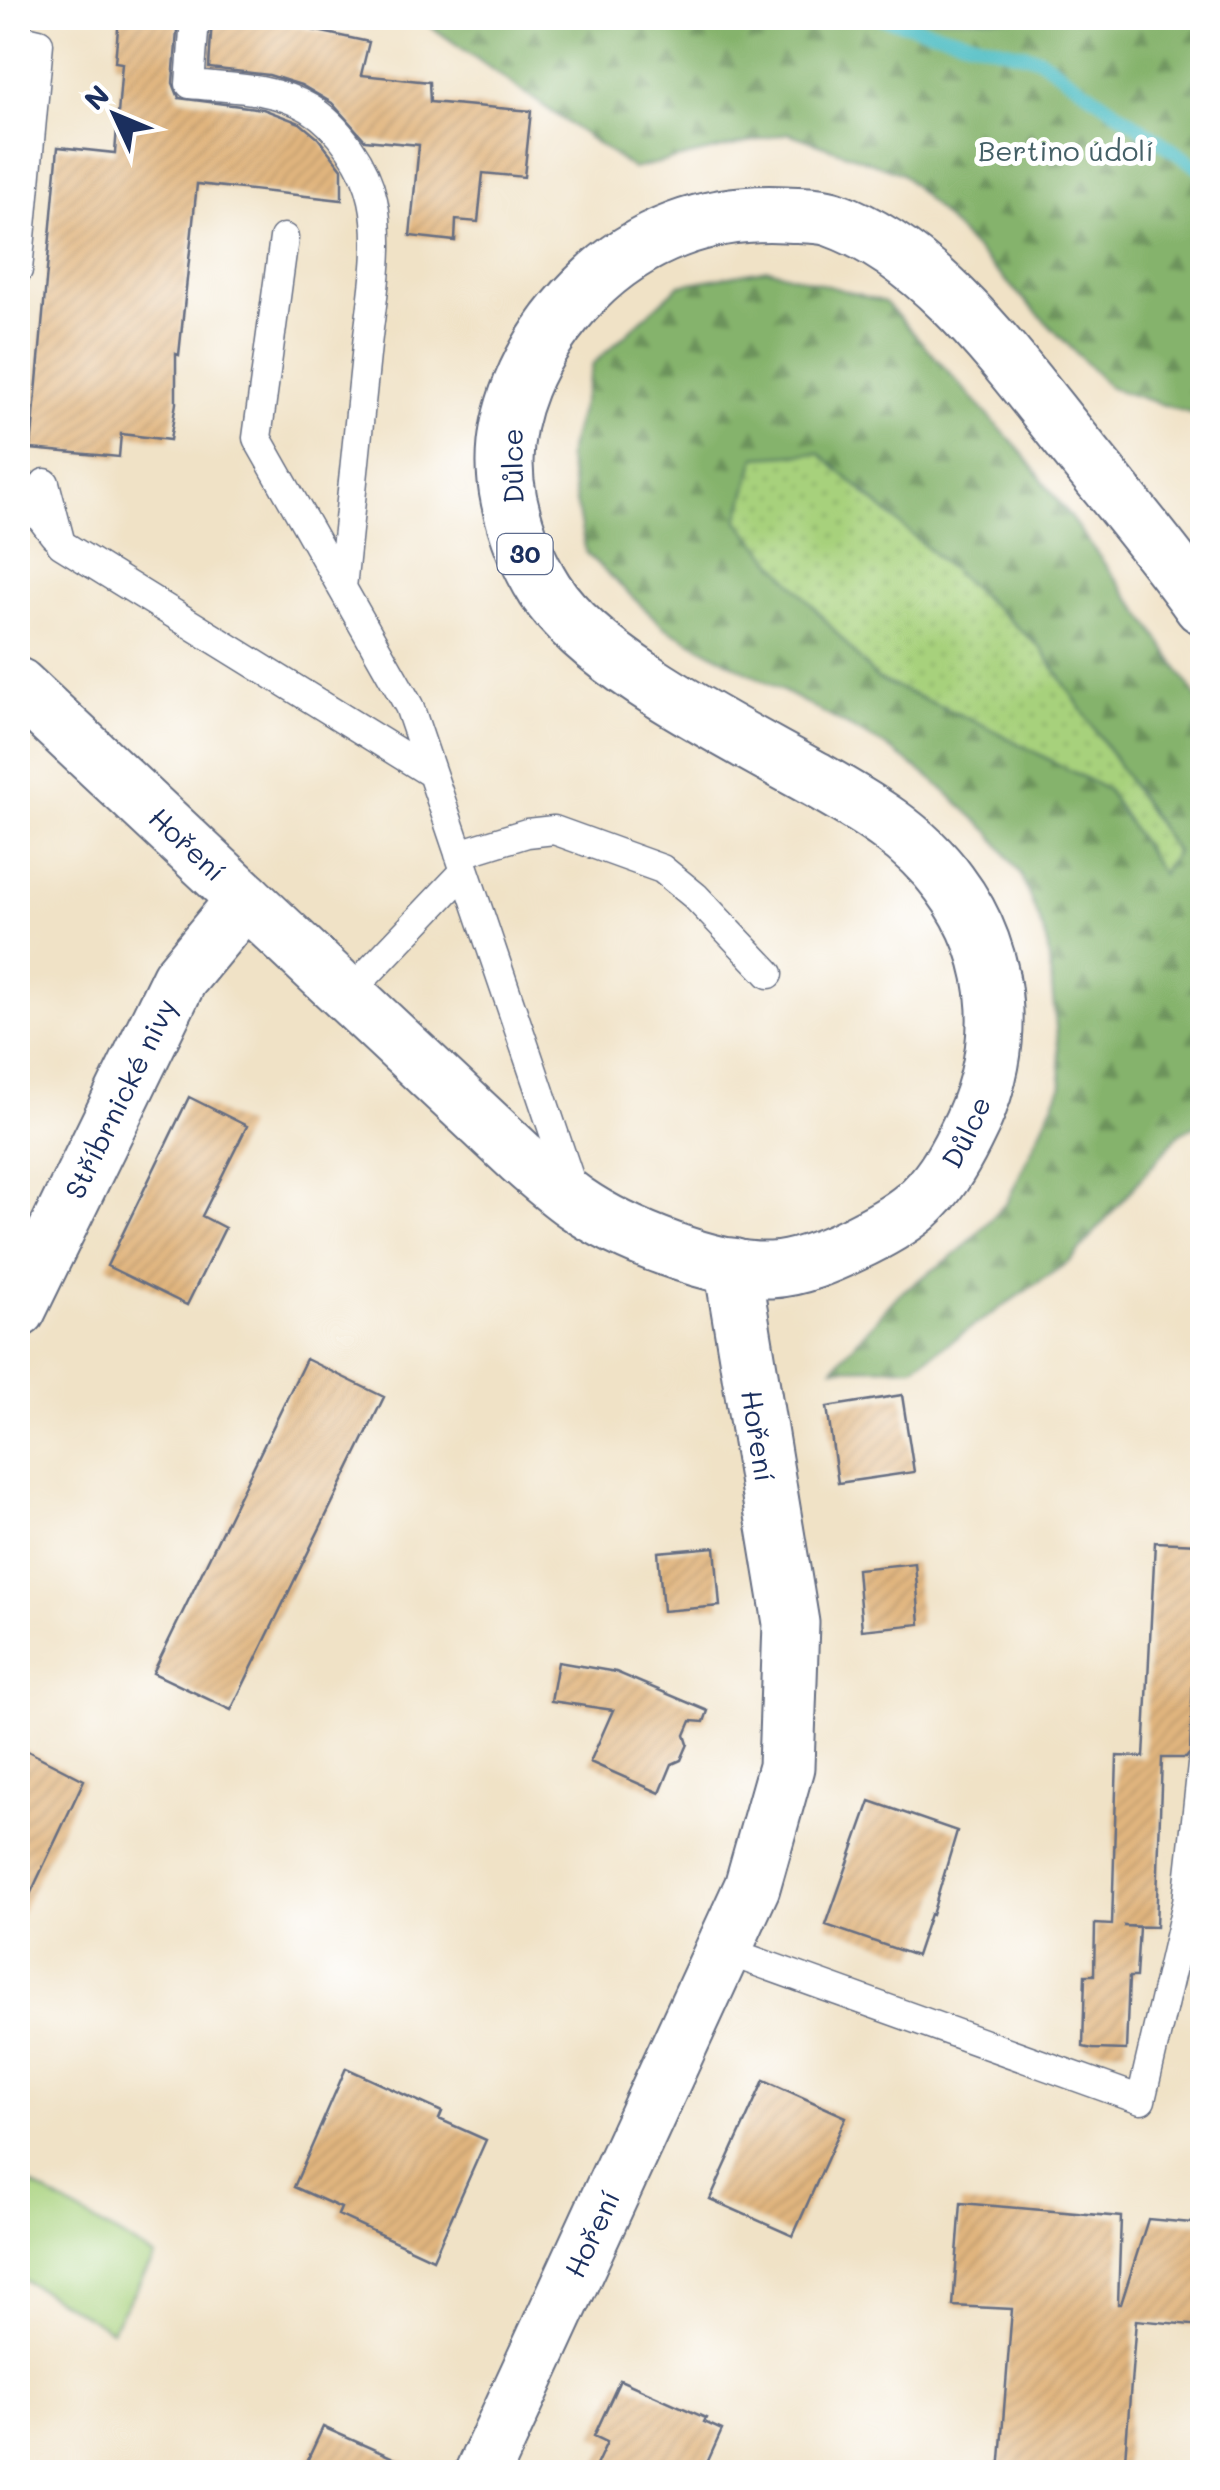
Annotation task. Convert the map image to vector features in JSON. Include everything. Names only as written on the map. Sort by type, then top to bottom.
[{"type":"main road","name":"Důlce","points":[[732,1266],[774,1270],[824,1258],[874,1234],[916,1206],[947,1172],[981,1106],[994,1056],[994,1003],[984,942],[944,876],[924,852],[883,818],[668,696],[587,637],[548,596],[524,550],[507,494],[508,427],[524,374],[559,316],[606,269],[658,235],[716,217],[829,217],[881,244],[936,284],[994,345],[1202,606]]},
{"type":"main road","name":"Hoření","points":[[18,686],[518,1156],[579,1206],[686,1256],[732,1266],[791,1623],[786,1767],[752,1887],[482,2472]]},
{"type":"main road","name":"Stříbrnické nivy","points":[[18,1310],[180,979],[245,899]]},
{"type":"lane","points":[[196,18],[190,84],[279,94],[311,109],[339,136],[366,172],[374,202],[372,297],[342,588]]},
{"type":"lane","points":[[18,38],[39,42],[18,270]]},
{"type":"lane","points":[[284,238],[257,438],[408,706],[579,1206]]},
{"type":"lane","points":[[31,486],[61,544],[431,773]]},
{"type":"lane","points":[[346,996],[462,862],[528,833],[554,830],[662,870],[696,896],[769,974]]},
{"type":"lane","points":[[724,1950],[1140,2100],[1186,1902],[1202,1765]]},
{"type":"green space","name":"Bertino údolí","points":[[419,18],[1202,18],[1202,417],[1110,388],[901,173],[788,133],[633,169]]},
{"type":"green space","points":[[768,269],[885,302],[1024,455],[1152,628],[1202,706],[1202,1122],[1180,1133],[1071,1260],[913,1367],[833,1368],[899,1294],[959,1252],[1007,1202],[1062,1085],[1047,941],[1021,875],[990,832],[933,780],[887,747],[664,627],[586,553],[567,457],[593,364],[680,285]],"holes":[[[819,453],[1041,648],[1176,852],[1162,874],[1107,790],[983,725],[877,679],[738,521],[756,457]]]},
{"type":"green space","points":[[819,452],[1041,648],[1176,853],[1162,875],[1107,790],[983,725],[877,679],[737,521],[756,456]]},
{"type":"green space","points":[[27,2182],[155,2257],[111,2330],[18,2277],[18,2197]]},
{"type":"building","points":[[119,18],[178,18],[173,83],[179,98],[263,109],[300,123],[318,138],[342,169],[342,200],[197,184],[179,355],[176,354],[176,403],[170,440],[121,434],[119,457],[31,449],[58,147],[115,153],[122,63],[115,62]]},
{"type":"building","points":[[212,18],[257,18],[369,42],[361,75],[429,82],[430,102],[531,111],[524,177],[483,173],[478,222],[456,220],[455,241],[410,236],[419,145],[365,140],[332,103],[301,85],[269,75],[209,68]]},
{"type":"building","points":[[189,1097],[247,1126],[202,1216],[225,1228],[187,1305],[107,1266]]},
{"type":"building","points":[[306,1359],[384,1397],[231,1710],[153,1673]]},
{"type":"building","points":[[902,1395],[914,1472],[838,1483],[827,1407]]},
{"type":"building","points":[[1155,1542],[1198,1544],[1190,1753],[1186,1758],[1162,1758],[1156,1927],[1123,1926],[1139,1927],[1136,1977],[1129,1977],[1126,2050],[1093,2049],[1083,2047],[1085,1975],[1094,1975],[1095,1924],[1112,1925],[1117,1756],[1144,1757]]},
{"type":"building","points":[[715,1547],[720,1606],[663,1611],[658,1552]]},
{"type":"building","points":[[915,1563],[920,1624],[862,1630],[857,1569]]},
{"type":"building","points":[[558,1662],[616,1672],[708,1711],[704,1722],[691,1721],[685,1735],[688,1744],[681,1760],[672,1764],[660,1793],[590,1762],[613,1710],[551,1701]]},
{"type":"building","points":[[18,1746],[84,1780],[18,1920]]},
{"type":"building","points":[[870,1801],[957,1831],[916,1956],[826,1925]]},
{"type":"building","points":[[346,2068],[442,2112],[439,2119],[486,2140],[433,2259],[338,2215],[341,2208],[294,2187]]},
{"type":"building","points":[[764,2080],[846,2117],[793,2236],[710,2199]]},
{"type":"building","points":[[961,2203],[1121,2217],[1118,2304],[1148,2219],[1202,2224],[1202,2326],[1136,2320],[1124,2472],[999,2472],[1012,2309],[953,2306]]},
{"type":"building","points":[[620,2380],[706,2418],[704,2422],[722,2430],[703,2472],[593,2472],[607,2442],[594,2436]]},
{"type":"building","points":[[323,2427],[425,2472],[302,2472]]},
{"type":"waterway","points":[[881,18],[1039,58],[1202,170]]}]
